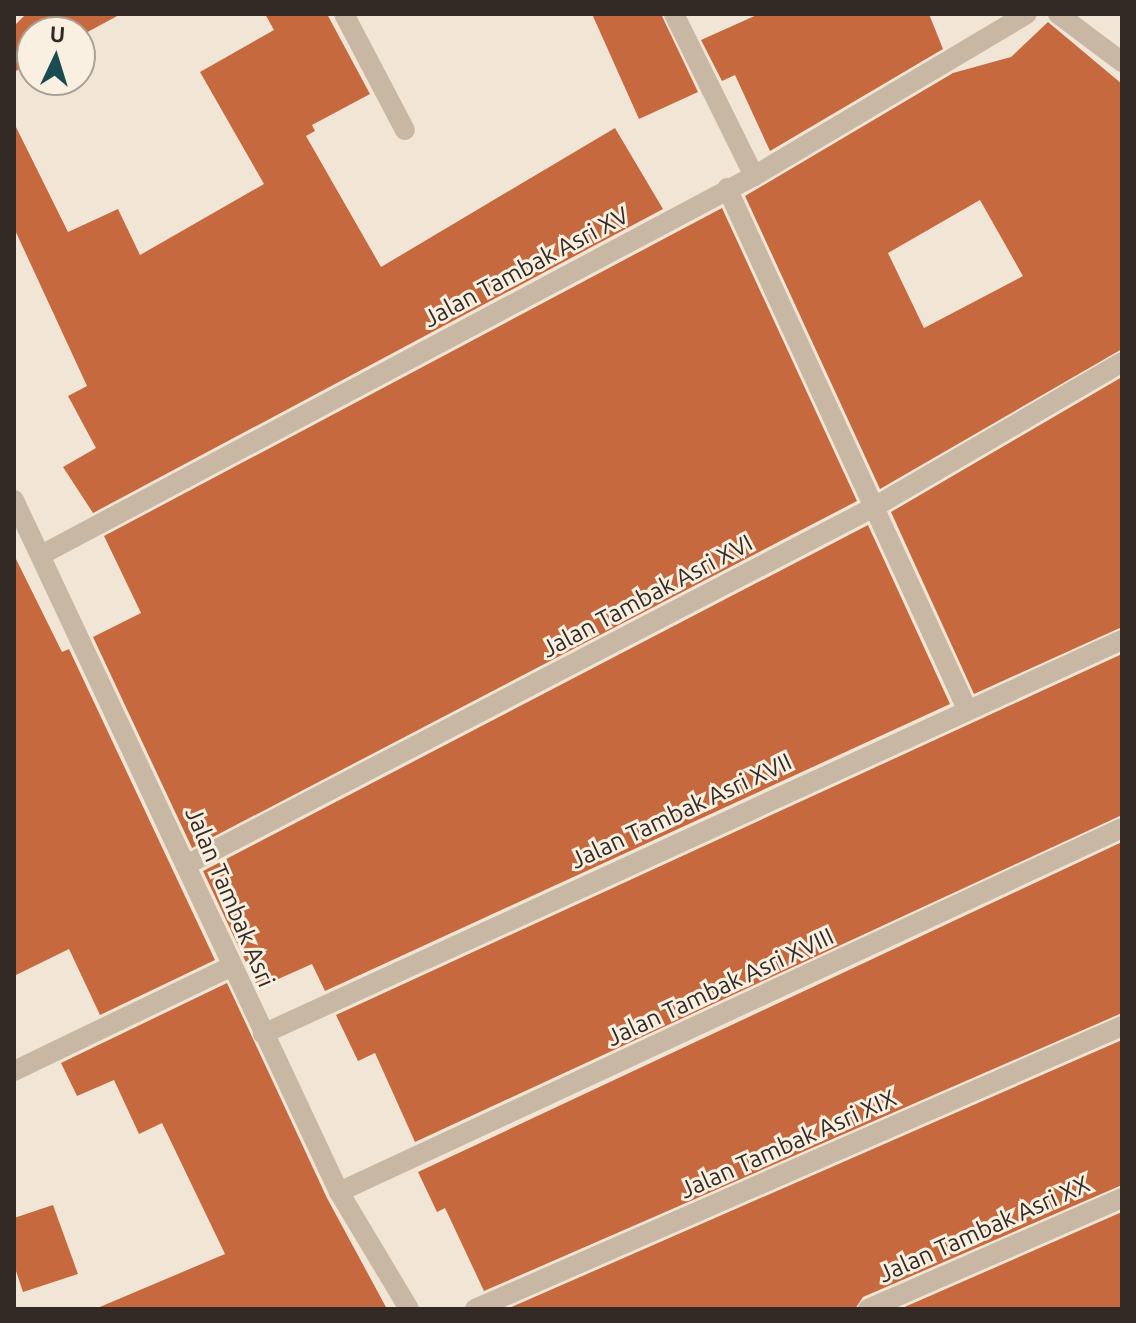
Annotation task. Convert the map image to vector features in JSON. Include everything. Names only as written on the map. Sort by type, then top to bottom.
[{"type":"street","points":[[344,14],[405,130]]},
{"type":"street","points":[[674,14],[754,176]]},
{"type":"street","name":"Jalan Tambak Asri XV","points":[[43,554],[754,176],[1027,14]]},
{"type":"street","points":[[1058,14],[1122,62]]},
{"type":"street","points":[[727,188],[966,707]]},
{"type":"street","name":"Jalan Tambak Asri XVI","points":[[190,863],[876,506],[1122,362]]},
{"type":"street","name":"Jalan Tambak Asri","points":[[14,500],[43,554],[190,863],[230,967],[339,1192],[409,1309]]},
{"type":"street","name":"Jalan Tambak Asri XVII","points":[[263,1034],[966,707],[1122,640]]},
{"type":"street","name":"Jalan Tambak Asri XVIII","points":[[339,1192],[1122,828]]},
{"type":"street","points":[[14,1071],[230,967]]},
{"type":"street","name":"Jalan Tambak Asri XIX","points":[[475,1309],[1122,1026]]},
{"type":"street","name":"Jalan Tambak Asri XX","points":[[868,1309],[1122,1198]]},
{"type":"building","points":[[121,14],[96,27],[96,16],[24,16]]},
{"type":"building","points":[[265,14],[327,14],[370,94],[312,125],[315,131],[306,136],[381,267],[615,128],[663,209],[93,513],[63,467],[96,448],[68,396],[87,386],[14,228],[14,123],[68,232],[118,209],[140,255],[264,184],[200,72],[274,30]]},
{"type":"building","points":[[592,14],[661,14],[698,92],[639,119]]},
{"type":"building","points":[[759,14],[929,14],[943,49],[770,151],[735,75],[722,81],[701,40]]},
{"type":"building","points":[[1048,22],[1122,84],[1122,349],[880,489],[745,196],[953,73],[1011,57]],"holes":[[[980,200],[1023,276],[924,328],[888,253]]]},
{"type":"building","points":[[16,24],[14,72],[14,26]]},
{"type":"building","points":[[722,208],[857,501],[192,848],[93,637],[141,613],[104,536]]},
{"type":"building","points":[[1122,377],[1122,627],[974,694],[891,512]]},
{"type":"building","points":[[868,525],[950,704],[325,991],[312,964],[258,988],[203,871]]},
{"type":"building","points":[[14,555],[62,652],[69,649],[215,960],[100,1015],[69,949],[14,976]]},
{"type":"building","points":[[1122,654],[1122,815],[415,1142],[375,1053],[358,1061],[336,1015]]},
{"type":"building","points":[[1122,842],[1122,1013],[484,1291],[445,1208],[437,1212],[418,1172]]},
{"type":"building","points":[[227,983],[327,1198],[387,1309],[95,1309],[225,1254],[162,1123],[139,1134],[114,1080],[77,1096],[61,1063]]},
{"type":"building","points":[[1122,1040],[1122,1185],[863,1297],[855,1309],[507,1309]]},
{"type":"building","points":[[53,1205],[78,1274],[23,1292],[14,1265],[14,1218]]},
{"type":"building","points":[[1122,1212],[1122,1309],[900,1309]]}]
